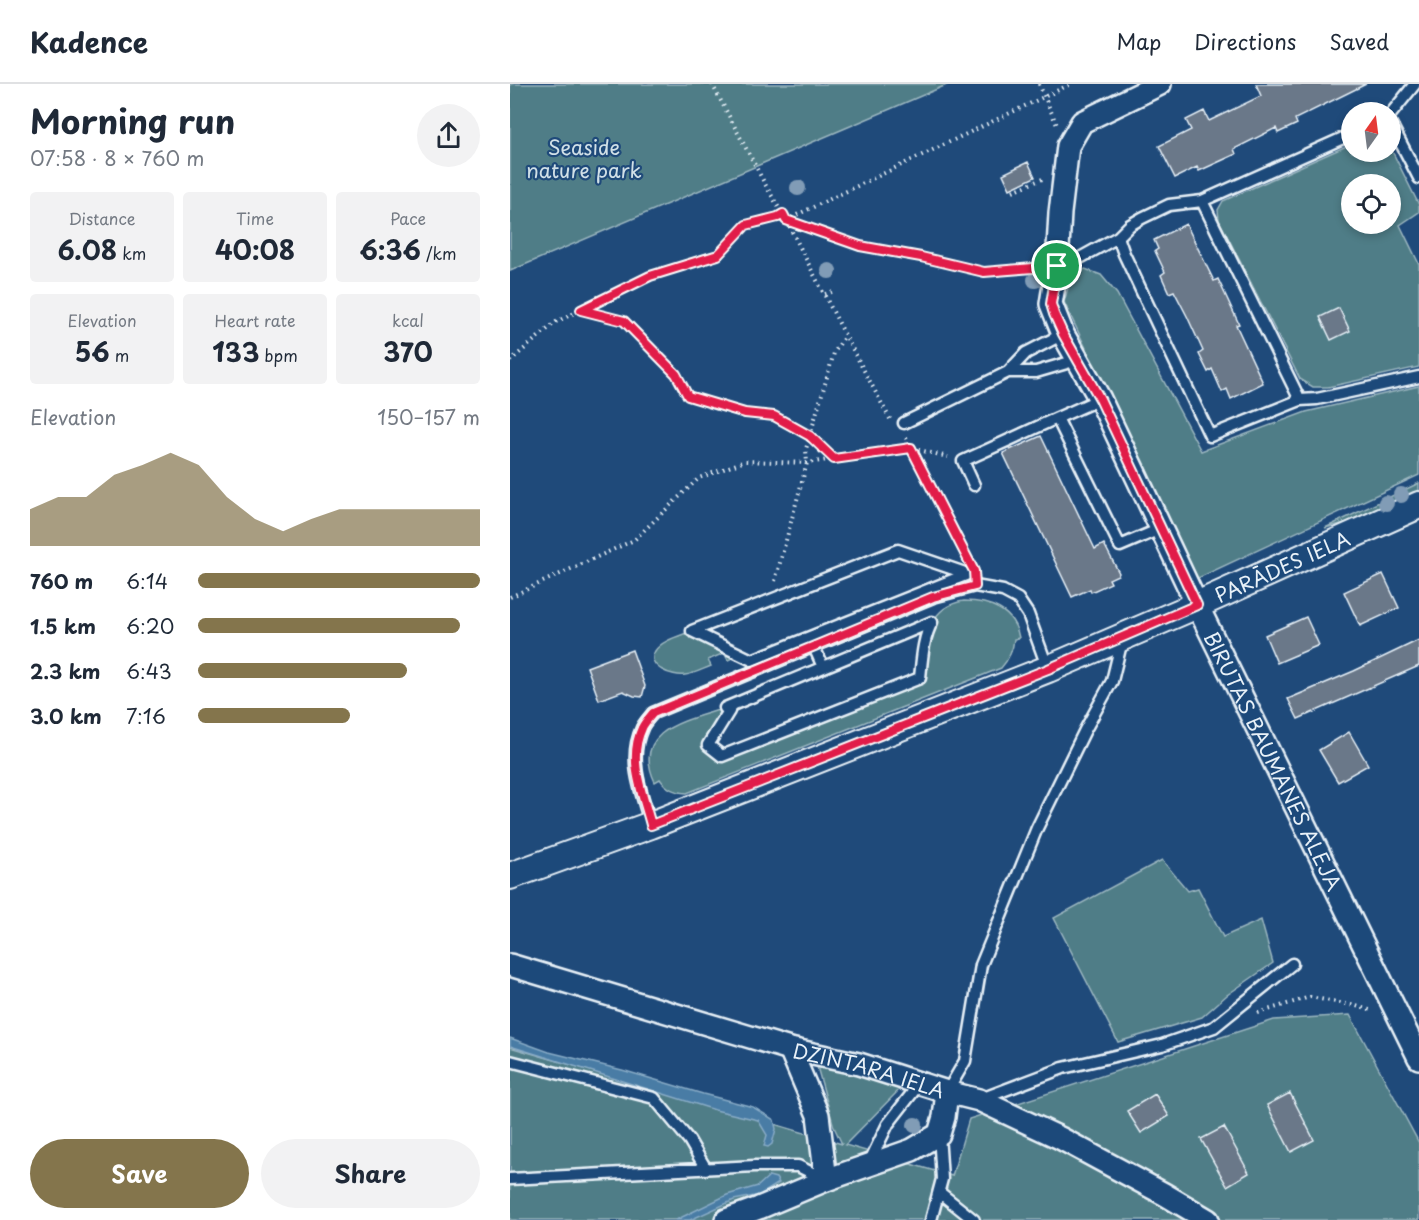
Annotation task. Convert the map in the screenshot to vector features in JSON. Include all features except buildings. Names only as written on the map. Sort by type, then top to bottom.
[{"type":"street","name":"BIRUTAS BAUMANES ALEJA","points":[[1160,84],[1082,122],[1068,146],[1060,213],[1057,266],[1051,304],[1063,334],[1100,399],[1160,529],[1419,1058]]},
{"type":"street","name":"PARĀDES IELA","points":[[510,876],[651,825],[1048,669],[1419,505]]},
{"type":"street","name":"DZINTARA IELA","points":[[510,965],[790,1050],[858,1064],[979,1100],[1060,1138],[1208,1220]]},
{"type":"street","points":[[790,1050],[818,1115],[826,1180]]},
{"type":"street","points":[[726,1220],[826,1180],[912,1150],[939,1134],[947,1092]]},
{"type":"lane","points":[[1400,102],[1415,84]]},
{"type":"lane","points":[[1057,266],[1080,258],[1118,237],[1130,225],[1169,205],[1202,201],[1341,139]]},
{"type":"lane","points":[[1401,143],[1419,178]]},
{"type":"lane","points":[[1202,201],[1300,400]]},
{"type":"lane","points":[[1118,237],[1210,436],[1300,400],[1317,399],[1419,377]]},
{"type":"lane","points":[[900,425],[1008,372],[1026,353],[1063,334]]},
{"type":"lane","points":[[1008,372],[1036,372],[1077,360]]},
{"type":"lane","points":[[974,485],[963,461],[1100,399]]},
{"type":"lane","points":[[1057,418],[1120,546],[1160,529]]},
{"type":"lane","points":[[651,825],[636,773],[635,759],[642,726],[653,713],[812,642],[968,574],[898,550],[692,631],[752,660],[812,642],[933,597],[975,586],[1003,591],[1018,599],[1028,614],[1048,669]]},
{"type":"lane","points":[[932,621],[925,644],[920,678],[722,756],[708,746],[729,711],[725,708],[823,667],[932,621]]},
{"type":"lane","points":[[947,1092],[965,1061],[981,965],[1038,828],[1085,730],[1112,681],[1123,637]]},
{"type":"lane","points":[[812,642],[823,667]]},
{"type":"lane","points":[[979,1100],[1063,1068],[1162,1045],[1214,1026],[1292,964]]},
{"type":"lane","points":[[510,1061],[654,1098],[689,1140],[706,1169]]},
{"type":"lane","points":[[868,1165],[888,1124],[920,1083]]},
{"type":"lane","points":[[931,1220],[942,1179],[939,1134]]},
{"type":"lane","points":[[510,1179],[754,1166],[798,1166],[826,1180]]},
{"type":"lane","points":[[939,1192],[974,1220]]},
{"type":"path","points":[[712,84],[783,214],[845,335],[900,425]]},
{"type":"path","points":[[1039,84],[1056,121]]},
{"type":"path","points":[[786,220],[1071,84]]},
{"type":"path","points":[[1013,191],[1044,178],[1064,180]]},
{"type":"path","points":[[510,361],[556,322],[650,276],[718,255],[746,225],[783,214]]},
{"type":"path","points":[[786,220],[860,246],[984,272],[1057,266]]},
{"type":"path","points":[[825,294],[832,292]]},
{"type":"path","points":[[581,310],[624,321],[676,374],[688,396],[745,413],[774,416],[810,436],[834,459]]},
{"type":"path","points":[[774,586],[807,463],[806,449],[834,353],[845,335]]},
{"type":"path","points":[[905,435],[974,571],[975,586]]},
{"type":"path","points":[[510,597],[634,540],[699,478],[745,461],[807,463],[911,448],[963,461]]},
{"type":"path","points":[[1257,1014],[1310,997],[1356,1006],[1400,1020]]},
{"type":"green space","name":"Seaside nature park","points":[[510,84],[949,84],[510,271]]},
{"type":"green space","points":[[1341,148],[1341,162],[1398,162],[1419,205],[1419,212],[1401,224],[1401,174],[1341,174],[1341,234],[1401,234],[1401,227],[1419,264],[1419,367],[1328,387],[1313,387],[1300,379],[1219,220],[1218,210],[1223,201]]},
{"type":"green space","points":[[1085,269],[1101,275],[1117,294],[1201,451],[1306,412],[1419,386],[1419,475],[1196,579],[1064,302],[1070,281]]},
{"type":"green space","points":[[1419,483],[1419,492],[1361,519],[1325,528]]},
{"type":"green space","points":[[964,601],[992,605],[1012,620],[1019,638],[1014,639],[1010,655],[1001,668],[687,793],[671,789],[660,779],[655,782],[649,764],[650,750],[657,738],[667,730],[695,717],[725,708],[708,745],[722,756],[920,678],[926,641],[934,620],[941,611]]},
{"type":"green space","points":[[692,631],[739,655],[728,660],[724,653],[708,660],[711,666],[685,675],[668,673],[657,666],[653,657],[658,647]]},
{"type":"green space","points":[[1162,860],[1188,891],[1198,888],[1223,937],[1261,920],[1273,963],[1227,995],[1202,1017],[1118,1042],[1054,918]]},
{"type":"green space","points":[[1350,1015],[1419,1143],[1419,1220],[510,1220],[510,1047],[842,1144],[834,1127],[816,1063],[903,1086],[845,1145],[952,1176],[969,1119],[1274,1020]]},
{"type":"water","points":[[510,1038],[549,1052],[753,1107],[774,1120],[776,1129],[772,1144],[768,1147],[764,1146],[767,1135],[758,1120],[715,1110],[510,1046]]},
{"type":"water","points":[[769,1176],[776,1178],[779,1183],[760,1195],[734,1200],[690,1220],[676,1220],[727,1195],[758,1186]]},
{"type":"route","points":[[783,214],[786,220],[860,246],[984,272],[1057,266],[1051,304],[1054,314],[1100,399],[1197,605],[1048,669],[651,825],[636,773],[635,759],[642,726],[653,713],[933,597],[975,586],[974,571],[911,448],[834,459],[810,436],[774,416],[745,413],[688,396],[676,374],[624,321],[581,310],[650,276],[718,255],[746,225],[783,214]]}]
